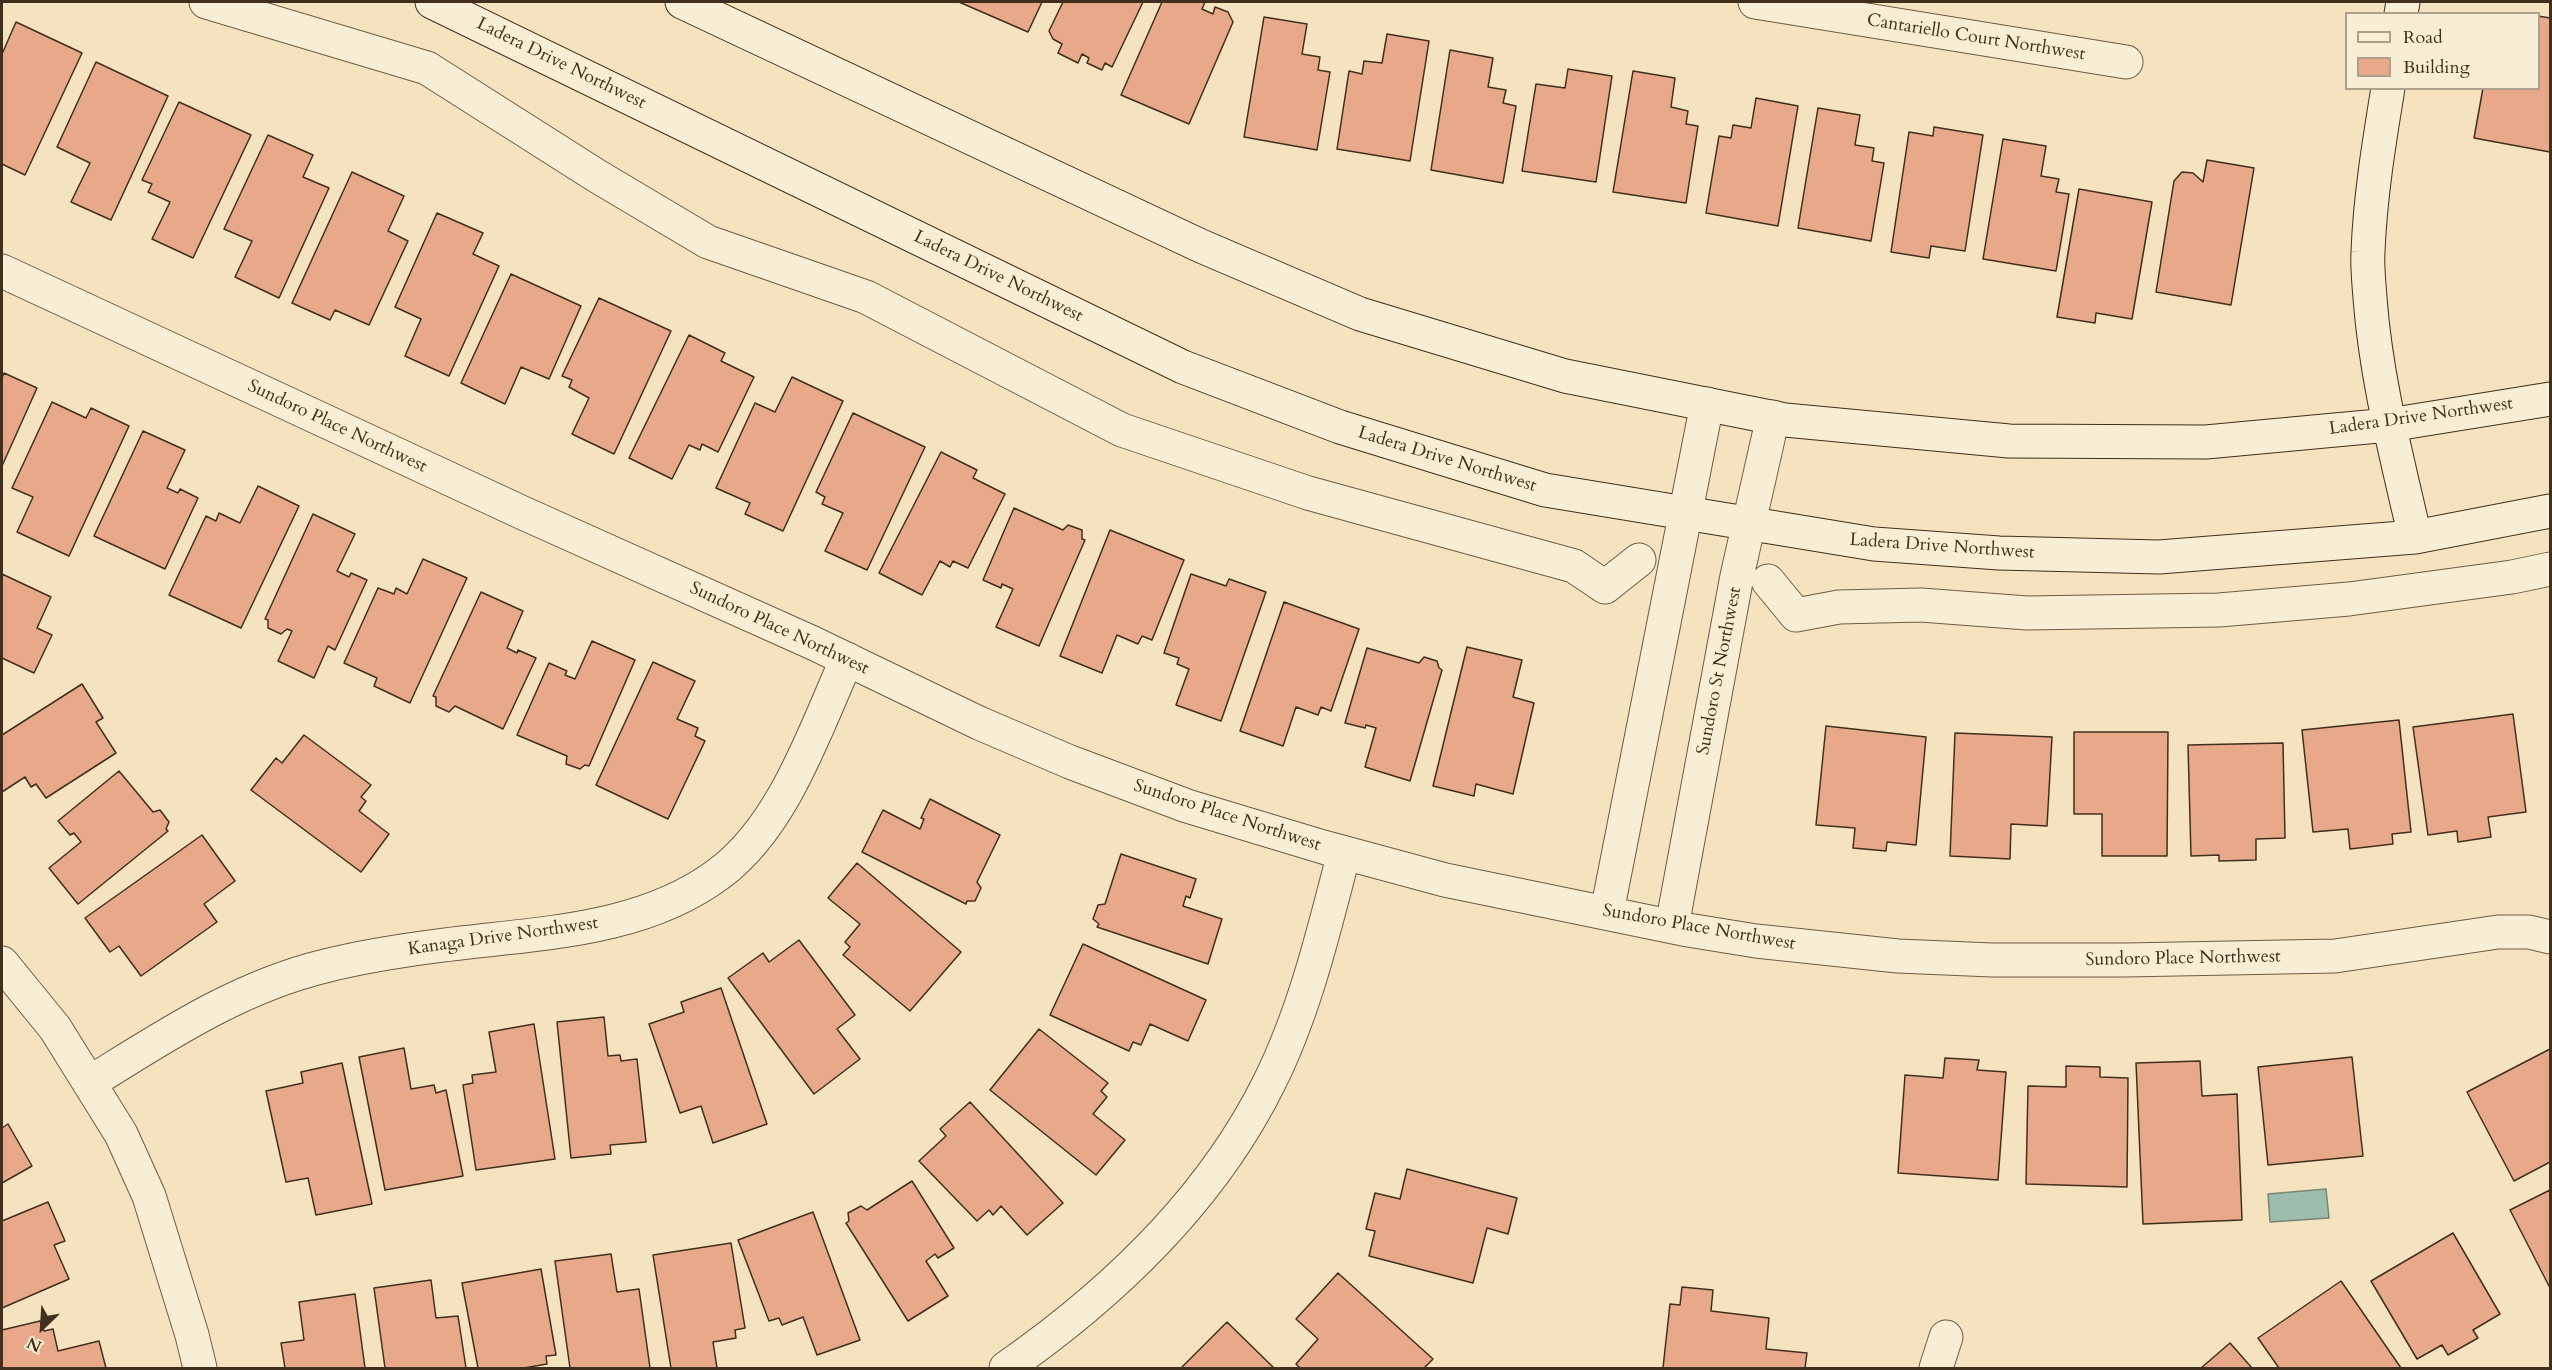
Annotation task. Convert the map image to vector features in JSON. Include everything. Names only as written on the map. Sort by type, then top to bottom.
[{"type":"street","points":[[207,2],[427,68],[597,176],[708,242],[866,297],[1122,430],[1308,493],[1574,566],[1605,587],[1639,560]]},
{"type":"street","name":"Ladera Drive Northwest","points":[[432,2],[1183,367],[1340,427],[1545,490],[1874,544],[2000,554],[2159,557],[2415,537],[2550,511]]},
{"type":"street","name":"Ladera Drive Northwest","points":[[682,2],[1201,246],[1360,314],[1564,376],[1785,420],[2009,441],[2206,442],[2389,425],[2550,399]]},
{"type":"street","name":"Cantariello Court Northwest","points":[[1755,2],[2126,62]]},
{"type":"street","points":[[2388,90],[2378,150],[2367,254],[2372,329],[2389,425],[2415,537]]},
{"type":"street","name":"Sundoro Place Northwest","points":[[2,271],[523,513],[847,659],[979,723],[1070,762],[1187,806],[1344,853],[1445,880],[1672,926],[1756,940],[1898,956],[1992,960],[2335,956],[2498,932],[2529,932],[2550,937]]},
{"type":"street","points":[[1606,912],[1707,404]]},
{"type":"street","name":"Sundoro St Northwest","points":[[1672,926],[1737,576],[1773,417]]},
{"type":"street","points":[[1768,581],[1796,615],[1839,607],[1921,605],[2027,614],[2219,610],[2349,599],[2512,577],[2550,569]]},
{"type":"street","name":"Kanaga Drive Northwest","points":[[89,1083],[198,1016],[283,978],[364,958],[443,945],[544,934],[615,921],[657,907],[691,892],[721,873],[750,845],[775,808],[794,778],[847,659]]},
{"type":"street","points":[[1006,1368],[1052,1336],[1113,1282],[1203,1189],[1269,1083],[1314,965],[1344,853]]},
{"type":"street","points":[[2,963],[55,1028],[121,1134],[149,1196],[200,1368]]},
{"type":"street","points":[[1936,1368],[1946,1337]]},
{"type":"shaded area","points":[[2326,1189],[2329,1218],[2270,1222],[2268,1194]]},
{"type":"building","points":[[959,2],[1042,2],[1028,32]]},
{"type":"building","points":[[1063,2],[1143,2],[1112,67],[1105,63],[1102,70],[1087,63],[1089,58],[1082,54],[1078,63],[1058,53],[1062,44],[1053,39],[1049,31]]},
{"type":"building","points":[[1162,2],[1205,2],[1202,9],[1213,14],[1215,7],[1228,12],[1233,22],[1189,124],[1121,95]]},
{"type":"building","points":[[2540,16],[2550,18],[2550,152],[2474,138],[2483,90],[2540,90]]},
{"type":"building","points":[[1264,17],[1307,24],[1302,54],[1320,57],[1318,70],[1330,72],[1317,150],[1244,137]]},
{"type":"building","points":[[16,22],[82,53],[25,175],[2,164],[2,54]]},
{"type":"building","points":[[1387,34],[1429,41],[1410,161],[1337,149],[1349,71],[1362,74],[1364,61],[1382,63]]},
{"type":"building","points":[[1450,50],[1493,58],[1488,87],[1506,90],[1503,103],[1516,106],[1503,183],[1431,170]]},
{"type":"building","points":[[96,62],[168,96],[111,220],[71,202],[90,163],[57,147]]},
{"type":"building","points":[[1568,69],[1612,76],[1596,182],[1522,171],[1536,84],[1565,88]]},
{"type":"building","points":[[1633,71],[1675,78],[1671,107],[1688,111],[1686,124],[1698,126],[1686,203],[1613,192]]},
{"type":"building","points":[[1756,98],[1798,106],[1778,226],[1706,213],[1719,136],[1731,138],[1733,125],[1751,128]]},
{"type":"building","points":[[179,102],[251,135],[193,258],[152,239],[170,202],[148,192],[152,184],[142,180]]},
{"type":"building","points":[[1818,108],[1860,115],[1855,145],[1874,148],[1872,161],[1884,163],[1871,241],[1798,228]]},
{"type":"building","points":[[1934,127],[1983,135],[1965,251],[1931,246],[1929,258],[1891,252],[1909,132],[1933,136]]},
{"type":"building","points":[[268,135],[313,155],[303,177],[329,188],[279,298],[235,277],[252,241],[224,229]]},
{"type":"building","points":[[2003,139],[2046,146],[2041,176],[2059,179],[2056,192],[2069,194],[2056,271],[1983,259]]},
{"type":"building","points":[[2207,160],[2254,168],[2231,305],[2156,292],[2174,181],[2182,172],[2193,173],[2203,182]]},
{"type":"building","points":[[352,172],[404,196],[388,231],[408,241],[369,325],[335,310],[330,320],[292,303]]},
{"type":"building","points":[[2079,189],[2152,202],[2132,319],[2096,313],[2095,323],[2057,317]]},
{"type":"building","points":[[437,213],[483,233],[473,254],[499,266],[449,376],[405,356],[421,319],[395,307]]},
{"type":"building","points":[[511,274],[581,306],[549,379],[521,367],[505,404],[461,383]]},
{"type":"building","points":[[599,298],[671,331],[614,454],[572,434],[589,398],[569,387],[572,380],[562,376]]},
{"type":"building","points":[[689,335],[725,353],[721,361],[754,377],[718,452],[702,444],[700,450],[689,445],[672,479],[629,458]]},
{"type":"building","points":[[4,373],[37,388],[2,466],[2,378]]},
{"type":"building","points":[[792,377],[843,401],[783,531],[745,514],[750,503],[716,488],[755,403],[775,412]]},
{"type":"building","points":[[52,402],[86,418],[91,408],[129,426],[69,556],[17,532],[33,497],[12,488]]},
{"type":"building","points":[[853,413],[925,447],[867,570],[825,551],[843,513],[822,504],[825,497],[816,492]]},
{"type":"building","points":[[143,431],[185,450],[167,488],[178,493],[180,489],[198,498],[165,569],[94,536]]},
{"type":"building","points":[[941,452],[977,470],[973,478],[1005,494],[968,568],[953,561],[950,567],[940,561],[922,595],[879,573]]},
{"type":"building","points":[[258,486],[299,506],[241,628],[169,595],[206,516],[216,521],[219,513],[240,523]]},
{"type":"building","points":[[1014,508],[1063,530],[1068,525],[1082,530],[1082,539],[1085,540],[1039,646],[996,627],[1013,589],[1002,584],[1001,588],[983,580]]},
{"type":"building","points":[[313,514],[355,534],[337,571],[349,577],[351,573],[367,580],[335,650],[328,646],[314,678],[278,661],[292,631],[287,629],[281,634],[268,628],[268,620],[265,619]]},
{"type":"building","points":[[1110,530],[1184,560],[1152,640],[1142,636],[1138,644],[1117,635],[1102,673],[1060,656]]},
{"type":"building","points":[[423,559],[467,578],[410,703],[374,686],[377,678],[344,663],[378,588],[394,594],[396,588],[407,594]]},
{"type":"building","points":[[2,574],[51,597],[37,628],[52,635],[34,673],[2,658]]},
{"type":"building","points":[[1191,574],[1226,586],[1229,579],[1266,592],[1221,721],[1176,705],[1189,669],[1177,664],[1179,658],[1164,653]]},
{"type":"building","points":[[481,592],[523,611],[507,648],[536,658],[503,729],[455,706],[449,712],[436,706],[436,697],[433,696]]},
{"type":"building","points":[[1284,602],[1359,629],[1331,711],[1321,707],[1318,715],[1296,707],[1283,746],[1240,731]]},
{"type":"building","points":[[592,641],[635,660],[589,766],[585,765],[580,769],[566,764],[567,756],[517,735],[549,663],[567,671],[565,675],[575,679]]},
{"type":"building","points":[[1467,647],[1522,660],[1513,697],[1534,703],[1513,794],[1476,784],[1474,796],[1433,786]]},
{"type":"building","points":[[1367,648],[1419,663],[1424,657],[1437,661],[1442,670],[1410,781],[1365,767],[1376,728],[1345,723]]},
{"type":"building","points":[[653,662],[695,681],[677,719],[698,728],[695,736],[705,741],[668,819],[596,785]]},
{"type":"building","points":[[82,684],[103,718],[96,722],[116,753],[46,798],[36,784],[31,787],[25,777],[2,792],[2,735]]},
{"type":"building","points":[[2513,714],[2526,812],[2488,817],[2491,837],[2458,842],[2457,831],[2428,835],[2413,727]]},
{"type":"building","points":[[2399,720],[2411,832],[2392,834],[2393,844],[2350,849],[2348,829],[2313,832],[2302,730]]},
{"type":"building","points":[[1826,726],[1926,737],[1916,845],[1887,842],[1886,851],[1853,848],[1855,828],[1816,825]]},
{"type":"building","points":[[2074,732],[2168,732],[2167,856],[2102,856],[2102,814],[2074,814]]},
{"type":"building","points":[[1955,733],[2052,737],[2047,826],[2011,824],[2010,859],[1950,856]]},
{"type":"building","points":[[304,735],[371,785],[361,797],[366,801],[359,811],[389,834],[361,872],[251,790],[276,758],[282,763]]},
{"type":"building","points":[[2283,743],[2285,838],[2256,839],[2256,860],[2219,861],[2219,855],[2191,856],[2188,745]]},
{"type":"building","points":[[119,771],[153,812],[160,810],[169,822],[166,829],[168,831],[78,904],[49,868],[81,842],[74,833],[70,835],[58,821]]},
{"type":"building","points":[[930,799],[1000,835],[977,882],[981,888],[975,901],[967,901],[966,904],[862,852],[883,810],[920,829],[924,819],[921,818]]},
{"type":"building","points":[[202,835],[235,881],[204,904],[217,922],[141,976],[119,946],[110,952],[85,918]]},
{"type":"building","points":[[1121,854],[1196,879],[1190,898],[1186,896],[1183,906],[1222,919],[1208,964],[1097,927],[1099,924],[1093,919],[1098,905],[1105,904]]},
{"type":"building","points":[[857,863],[961,952],[910,1011],[843,955],[850,947],[845,942],[860,924],[828,898]]},
{"type":"building","points":[[799,940],[855,1015],[837,1029],[860,1059],[814,1094],[728,978],[763,953],[769,962]]},
{"type":"building","points":[[1083,944],[1206,1000],[1188,1041],[1150,1024],[1141,1045],[1133,1042],[1129,1051],[1050,1015]]},
{"type":"building","points":[[721,988],[767,1124],[713,1143],[701,1106],[680,1113],[649,1024],[684,1012],[681,1002]]},
{"type":"building","points":[[604,1017],[608,1056],[620,1055],[621,1061],[637,1059],[646,1142],[610,1145],[611,1154],[571,1158],[557,1022]]},
{"type":"building","points":[[534,1024],[555,1159],[476,1170],[463,1085],[473,1083],[472,1075],[496,1072],[489,1032]]},
{"type":"building","points":[[1039,1029],[1108,1083],[1101,1091],[1107,1097],[1093,1114],[1125,1140],[1096,1175],[990,1090]]},
{"type":"building","points":[[404,1048],[411,1089],[434,1085],[436,1093],[446,1090],[463,1176],[385,1190],[359,1057]]},
{"type":"building","points":[[2550,1049],[2550,1162],[2514,1181],[2467,1092]]},
{"type":"building","points":[[2352,1057],[2363,1156],[2268,1165],[2258,1067]]},
{"type":"building","points":[[1945,1058],[1979,1060],[1977,1070],[2006,1072],[1998,1180],[1898,1173],[1905,1075],[1943,1078]]},
{"type":"building","points":[[2200,1061],[2202,1096],[2237,1094],[2242,1220],[2143,1224],[2136,1063]]},
{"type":"building","points":[[342,1063],[372,1204],[316,1215],[308,1178],[286,1182],[266,1091],[303,1083],[301,1072]]},
{"type":"building","points":[[2066,1066],[2100,1067],[2100,1077],[2128,1078],[2127,1187],[2026,1184],[2028,1086],[2066,1087]]},
{"type":"building","points":[[970,1102],[1063,1203],[1027,1235],[1001,1206],[993,1215],[989,1210],[977,1221],[919,1161],[946,1136],[940,1129]]},
{"type":"building","points":[[8,1124],[32,1166],[2,1183],[2,1128]]},
{"type":"building","points":[[1407,1169],[1517,1198],[1508,1234],[1487,1228],[1473,1283],[1369,1256],[1375,1231],[1366,1229],[1375,1193],[1400,1199]]},
{"type":"building","points":[[912,1181],[954,1248],[938,1258],[935,1254],[926,1261],[948,1296],[908,1321],[846,1223],[849,1221],[848,1213],[861,1206],[867,1210]]},
{"type":"building","points":[[2550,1190],[2550,1288],[2510,1210]]},
{"type":"building","points":[[48,1202],[65,1241],[54,1245],[69,1279],[2,1308],[2,1221]]},
{"type":"building","points":[[813,1212],[860,1340],[817,1355],[803,1317],[782,1325],[779,1318],[769,1321],[738,1240]]},
{"type":"building","points":[[2453,1233],[2500,1314],[2473,1330],[2478,1338],[2448,1355],[2442,1345],[2417,1359],[2371,1281]]},
{"type":"building","points":[[731,1243],[745,1328],[735,1330],[736,1338],[713,1342],[717,1368],[671,1368],[653,1255]]},
{"type":"building","points":[[611,1254],[617,1292],[639,1289],[650,1368],[570,1368],[555,1261]]},
{"type":"building","points":[[541,1269],[556,1355],[546,1356],[547,1364],[524,1368],[478,1368],[462,1283]]},
{"type":"building","points":[[1338,1273],[1433,1359],[1424,1368],[1300,1368],[1296,1364],[1318,1339],[1296,1319]]},
{"type":"building","points":[[431,1280],[436,1318],[458,1316],[466,1368],[385,1368],[374,1288]]},
{"type":"building","points":[[2341,1281],[2401,1368],[2279,1368],[2258,1338]]},
{"type":"building","points":[[1682,1287],[1713,1290],[1711,1311],[1769,1318],[1766,1349],[1807,1353],[1805,1368],[1663,1368],[1670,1304],[1680,1305]]},
{"type":"building","points":[[355,1294],[365,1368],[285,1368],[281,1343],[304,1340],[299,1302]]},
{"type":"building","points":[[40,1321],[44,1331],[53,1329],[58,1351],[99,1341],[106,1368],[2,1368],[2,1330]]},
{"type":"building","points":[[1227,1322],[1274,1368],[1181,1368]]},
{"type":"building","points":[[2230,1343],[2252,1368],[2201,1368]]}]
